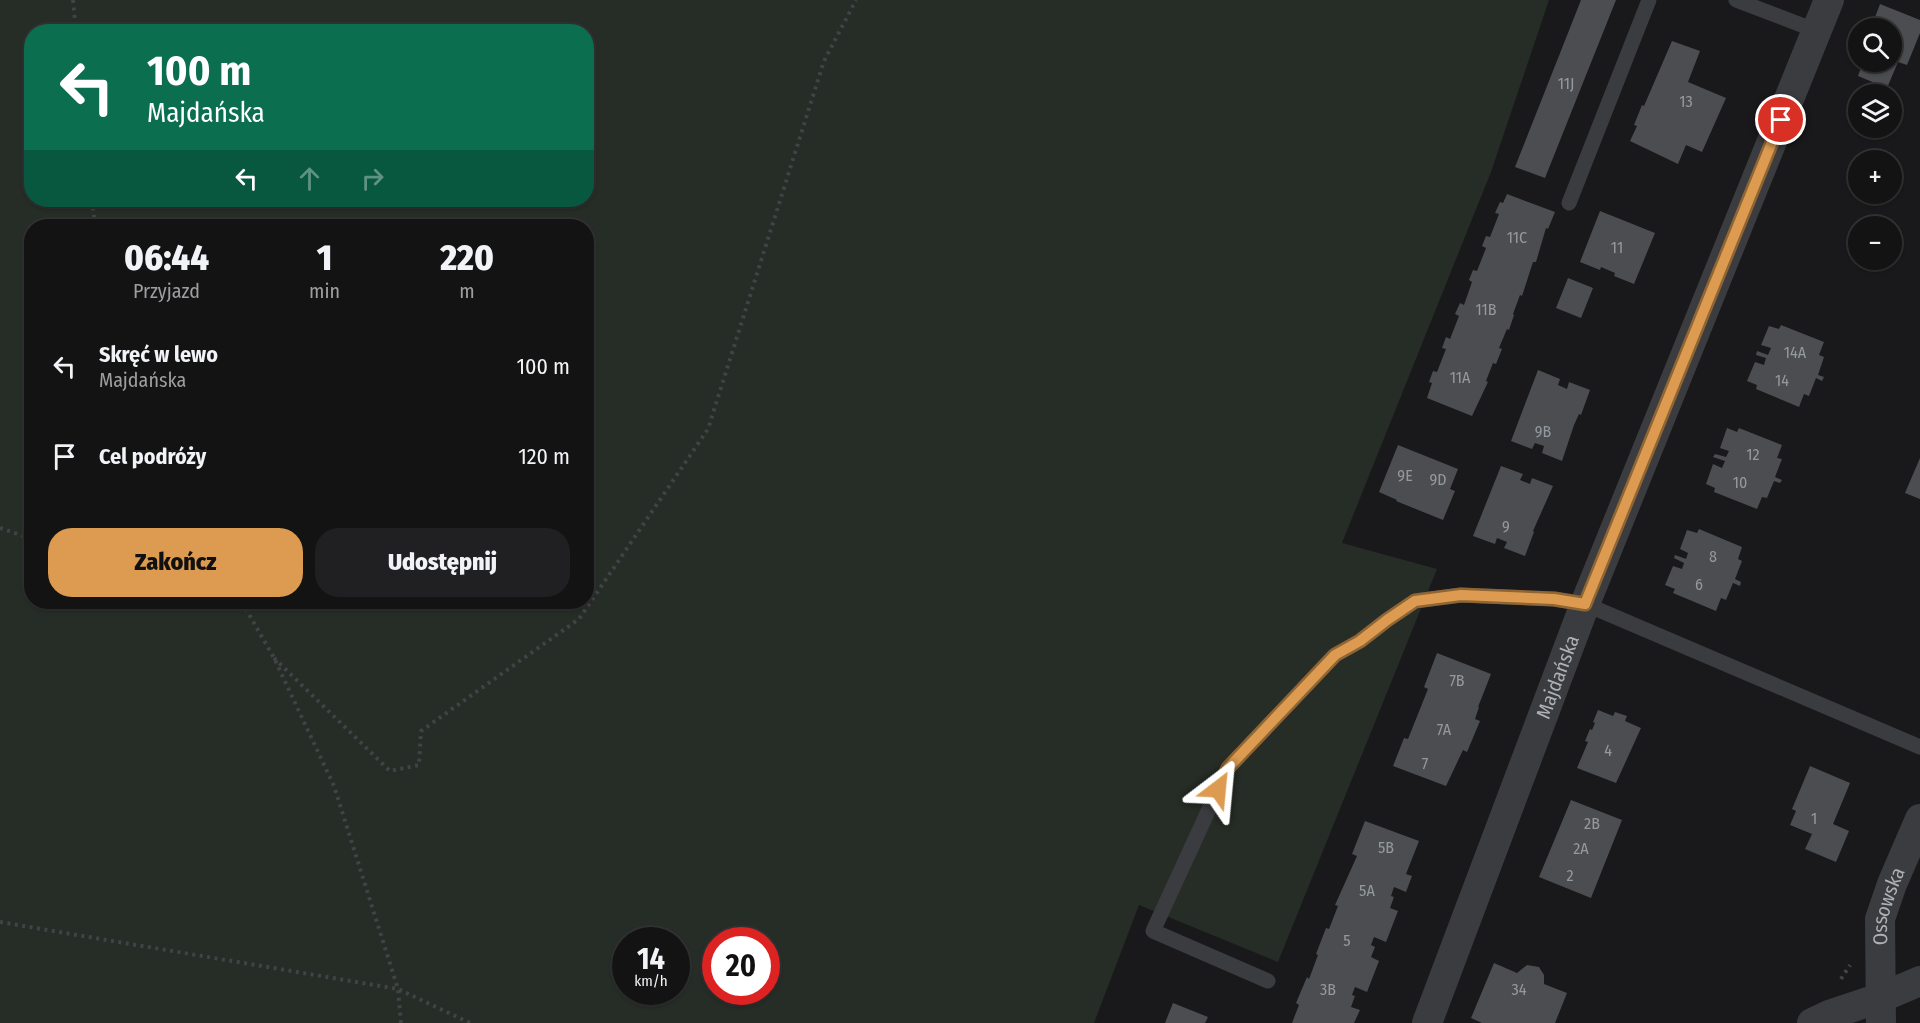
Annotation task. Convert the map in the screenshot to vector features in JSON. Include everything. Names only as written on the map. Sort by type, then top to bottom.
[{"type":"street","name":"Majdańska","points":[[1427,1023],[1585,604],[1829,0]]},
{"type":"street","name":"Ossowska","points":[[1881,1011],[1880,919],[1892,884],[1920,819]]},
{"type":"street","points":[[1812,1023],[1829,1015],[1881,1011],[1920,981]]},
{"type":"lane","points":[[1569,203],[1649,0]]},
{"type":"lane","points":[[1736,0],[1817,32]]},
{"type":"lane","points":[[1268,981],[1153,931],[1228,768],[1335,655],[1360,641],[1415,601],[1461,595],[1554,599],[1585,604],[1920,747]]},
{"type":"path","points":[[73,0],[75,24]]},
{"type":"path","points":[[594,597],[708,429],[824,62],[856,0]]},
{"type":"path","points":[[0,528],[24,536]]},
{"type":"path","points":[[246,609],[274,658],[334,786],[398,989],[401,1023]]},
{"type":"path","points":[[274,658],[390,771],[419,765],[421,731],[579,619],[586,609]]},
{"type":"path","points":[[0,922],[398,989],[470,1023]]},
{"type":"shaded area","points":[[0,0],[1549,0],[1491,172],[1342,543],[1437,569],[1278,962],[1139,905],[1094,1023],[0,1023]]},
{"type":"building","points":[[1581,0],[1616,0],[1545,178],[1515,167]]},
{"type":"building","points":[[1880,4],[1920,20],[1920,33],[1907,65],[1902,63],[1902,18],[1875,18]]},
{"type":"building","points":[[1672,41],[1700,51],[1688,82],[1726,98],[1702,152],[1686,145],[1678,164],[1630,141],[1637,126],[1634,125],[1642,105],[1644,106]]},
{"type":"building","points":[[1859,72],[1894,72],[1889,84],[1877,84],[1858,76]]},
{"type":"building","points":[[1507,194],[1555,212],[1548,229],[1546,228],[1536,262],[1533,262],[1509,330],[1507,329],[1499,348],[1502,349],[1496,364],[1493,363],[1486,381],[1488,382],[1472,416],[1427,398],[1432,383],[1429,382],[1433,371],[1437,372],[1446,349],[1442,348],[1446,337],[1450,339],[1459,316],[1455,314],[1460,303],[1464,305],[1472,282],[1469,280],[1473,270],[1477,271],[1486,248],[1482,246],[1486,236],[1490,237],[1499,214],[1495,213]]},
{"type":"building","points":[[1600,211],[1655,233],[1634,284],[1614,276],[1615,273],[1601,267],[1600,270],[1580,262]]},
{"type":"building","points":[[1568,278],[1593,288],[1581,318],[1556,308]]},
{"type":"building","points":[[1781,325],[1824,342],[1819,355],[1824,357],[1818,375],[1824,377],[1822,381],[1816,378],[1809,396],[1804,394],[1799,407],[1756,389],[1757,385],[1747,381],[1755,362],[1764,365],[1766,358],[1756,355],[1757,351],[1768,355],[1771,348],[1761,345],[1769,326],[1779,329]]},
{"type":"building","points":[[1538,370],[1560,379],[1558,385],[1567,389],[1569,382],[1590,390],[1581,415],[1579,414],[1574,425],[1562,461],[1542,453],[1544,446],[1535,443],[1532,449],[1511,441]]},
{"type":"building","points":[[1727,428],[1737,432],[1739,428],[1782,445],[1777,458],[1782,459],[1775,477],[1782,480],[1780,483],[1774,481],[1767,498],[1762,497],[1757,509],[1714,492],[1715,488],[1706,484],[1713,464],[1722,468],[1725,461],[1713,457],[1715,454],[1726,457],[1729,451],[1720,448]]},
{"type":"building","points":[[1398,445],[1458,469],[1450,489],[1455,491],[1443,520],[1379,492]]},
{"type":"building","points":[[1920,458],[1920,499],[1905,493]]},
{"type":"building","points":[[1501,466],[1523,474],[1520,480],[1530,484],[1532,478],[1553,486],[1533,531],[1525,556],[1504,548],[1507,542],[1497,538],[1495,544],[1473,536]]},
{"type":"building","points":[[1699,529],[1742,547],[1738,559],[1742,561],[1735,579],[1741,582],[1740,586],[1733,583],[1726,600],[1721,598],[1716,611],[1673,593],[1675,589],[1665,585],[1673,566],[1682,569],[1684,563],[1674,558],[1675,555],[1686,559],[1688,553],[1680,549],[1687,530],[1697,533]]},
{"type":"building","points":[[1437,653],[1491,674],[1475,719],[1480,721],[1467,752],[1463,750],[1446,786],[1393,766],[1404,738],[1408,739],[1428,689],[1424,687]]},
{"type":"building","points":[[1598,710],[1613,716],[1615,712],[1627,716],[1625,721],[1641,728],[1616,783],[1577,768]]},
{"type":"building","points":[[1810,766],[1850,783],[1833,824],[1849,831],[1836,862],[1805,849],[1812,834],[1790,825],[1796,811],[1792,809]]},
{"type":"building","points":[[1571,800],[1622,820],[1591,898],[1539,877]]},
{"type":"building","points":[[1365,821],[1419,841],[1406,874],[1412,876],[1406,892],[1394,887],[1391,896],[1394,897],[1390,908],[1398,911],[1386,942],[1374,937],[1371,945],[1375,947],[1371,957],[1379,961],[1367,992],[1355,987],[1351,1007],[1360,1010],[1354,1023],[1292,1023],[1299,1005],[1296,1003],[1307,977],[1309,979],[1326,928],[1329,929],[1338,906],[1335,905],[1357,856],[1352,854]]},
{"type":"building","points":[[1494,963],[1517,973],[1527,965],[1539,967],[1544,975],[1544,984],[1567,993],[1555,1023],[1482,1023],[1471,1018]]},
{"type":"building","points":[[1173,1003],[1208,1017],[1205,1023],[1165,1023]]},
{"type":"route","points":[[1218,789],[1228,768],[1335,655],[1360,641],[1415,601],[1461,595],[1554,599],[1585,604],[1781,120]]}]
